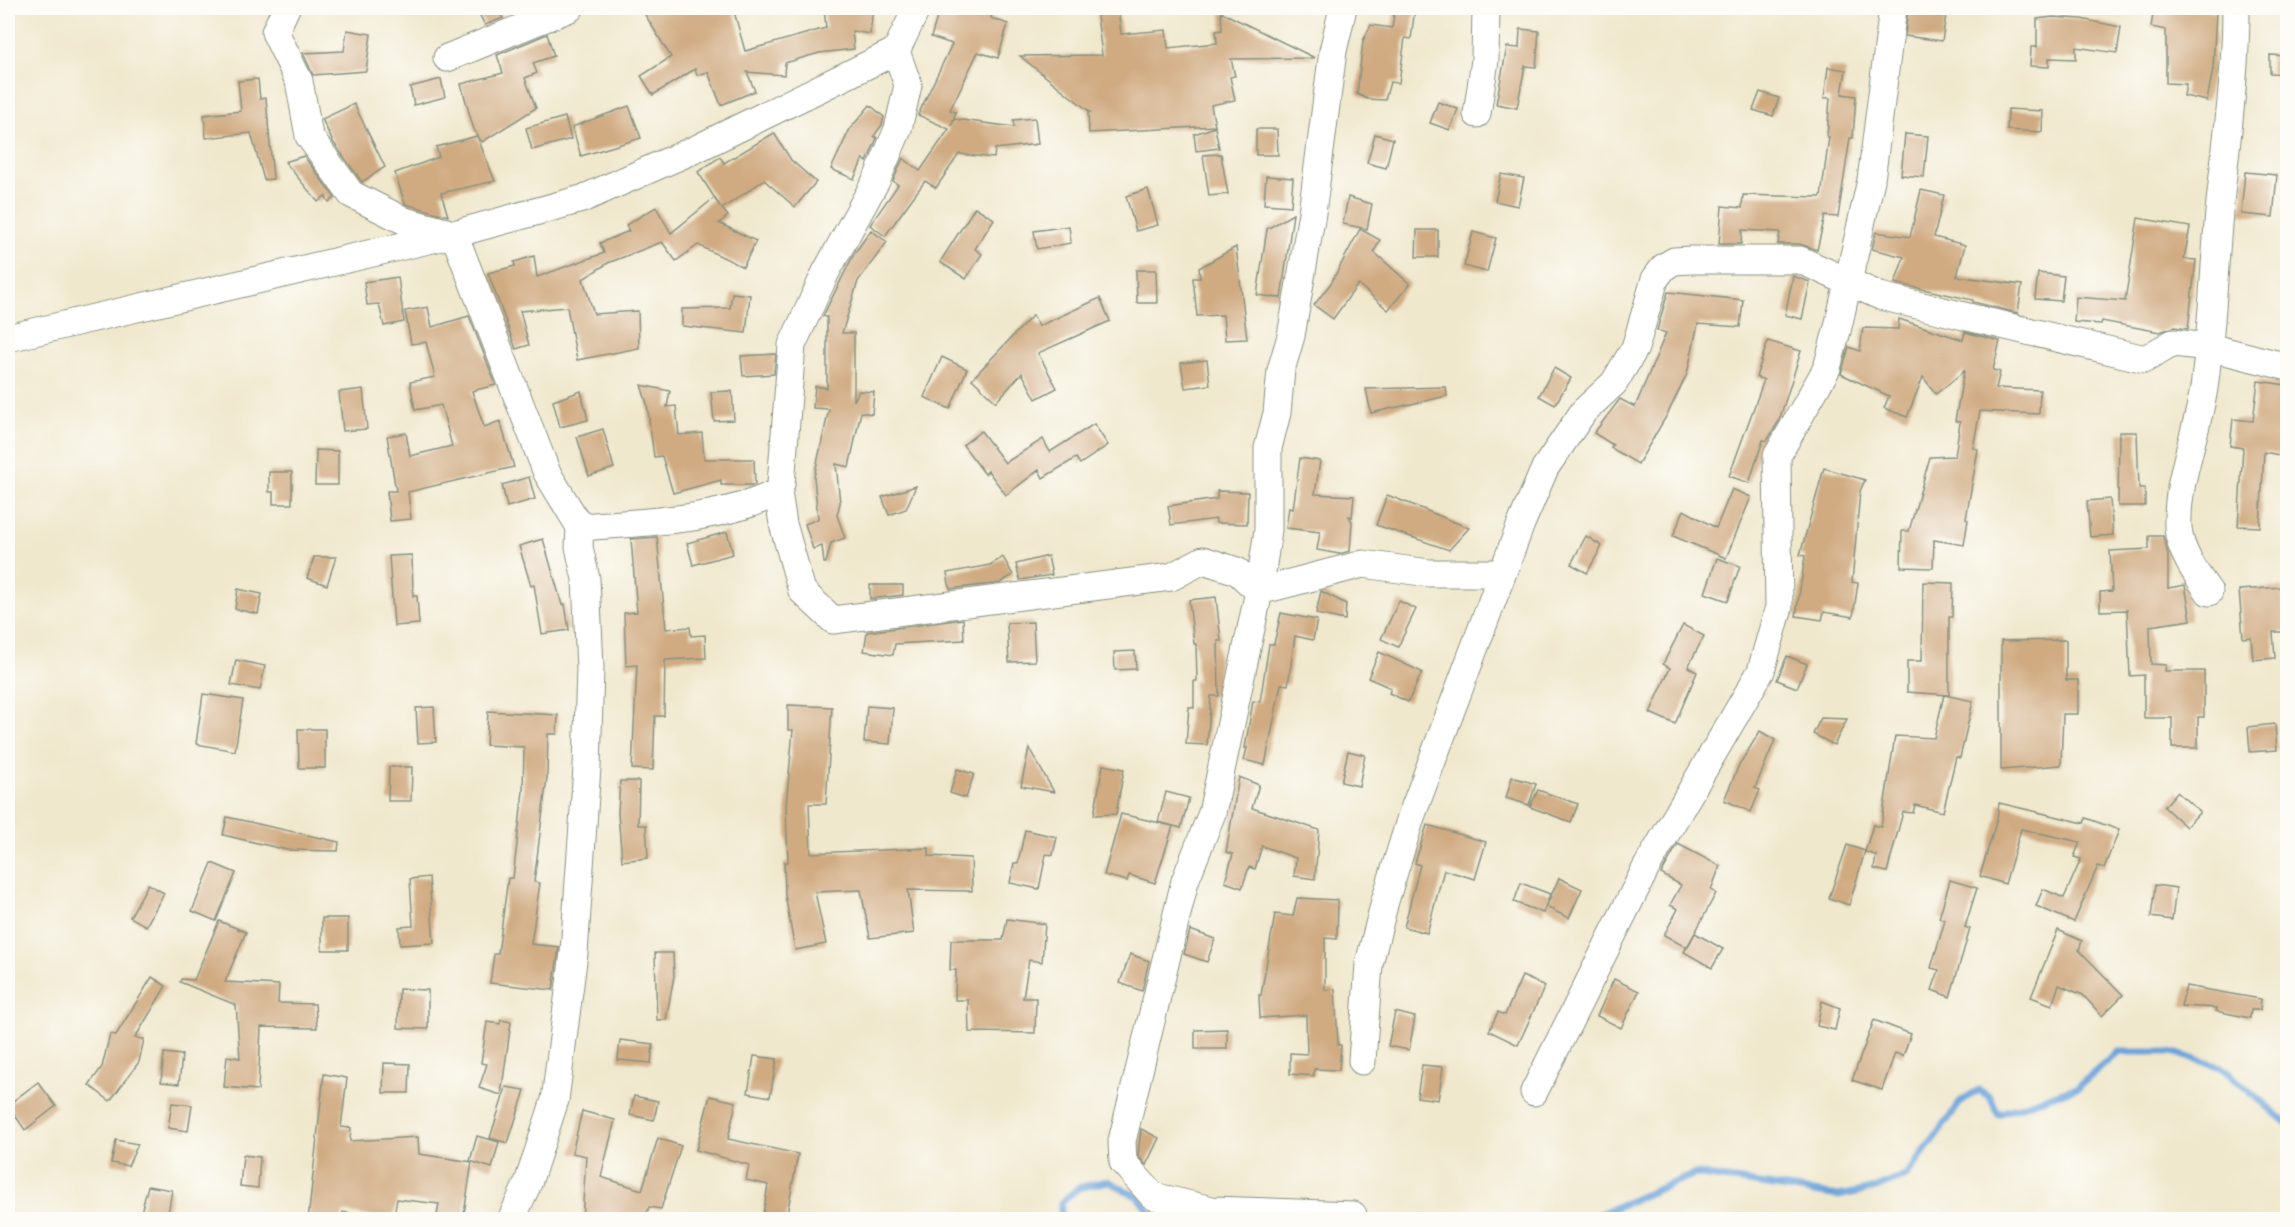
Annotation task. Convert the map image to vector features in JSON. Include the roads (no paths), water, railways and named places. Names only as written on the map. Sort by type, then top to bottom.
[{"type":"street","points":[[286,8],[275,32],[299,81],[309,136],[351,194],[405,221],[454,234]]},
{"type":"street","points":[[447,58],[570,8]]},
{"type":"street","points":[[8,338],[454,234],[582,199],[698,148],[896,51],[917,8]]},
{"type":"street","points":[[1343,8],[1333,51],[1310,225],[1291,336],[1281,370],[1277,414],[1268,448],[1268,530],[1259,591],[1212,813],[1185,881],[1122,1141],[1123,1162],[1153,1196],[1212,1210],[1353,1217]]},
{"type":"street","points":[[1477,114],[1485,60],[1486,8]]},
{"type":"street","points":[[1534,1092],[1646,868],[1761,671],[1779,607],[1777,456],[1827,368],[1871,180],[1893,8]]},
{"type":"street","points":[[2209,592],[2193,570],[2178,528],[2182,486],[2201,404],[2209,347],[2219,212],[2230,117],[2236,8]]},
{"type":"street","points":[[896,51],[908,85],[898,129],[876,179],[826,272],[792,345],[781,484],[778,492],[783,524],[802,591],[833,620],[1171,577],[1203,560],[1237,572],[1259,591]]},
{"type":"street","points":[[454,234],[547,473],[580,527],[579,547],[586,579],[590,668],[587,767],[574,953],[555,1100],[528,1183],[511,1220]]},
{"type":"street","points":[[1362,1061],[1369,964],[1385,901],[1411,817],[1480,639],[1502,573],[1545,468],[1584,411],[1614,383],[1635,348],[1655,279],[1664,267],[1674,261],[1690,260],[1800,260],[1880,296],[1926,309],[1965,315],[2145,358],[2173,343],[2209,347],[2288,367]]},
{"type":"street","points":[[580,527],[669,519],[753,505],[778,492]]},
{"type":"street","points":[[1259,591],[1363,564],[1429,573],[1502,573]]},
{"type":"waterway","points":[[1585,1220],[1695,1174],[1839,1196],[1876,1188],[1907,1175],[1962,1100],[1979,1090],[1990,1097],[1998,1114],[2078,1087],[2118,1052],[2171,1052],[2221,1067],[2288,1124]]},
{"type":"waterway","points":[[1061,1220],[1061,1203],[1078,1188],[1108,1181],[1138,1197],[1156,1220]]}]
